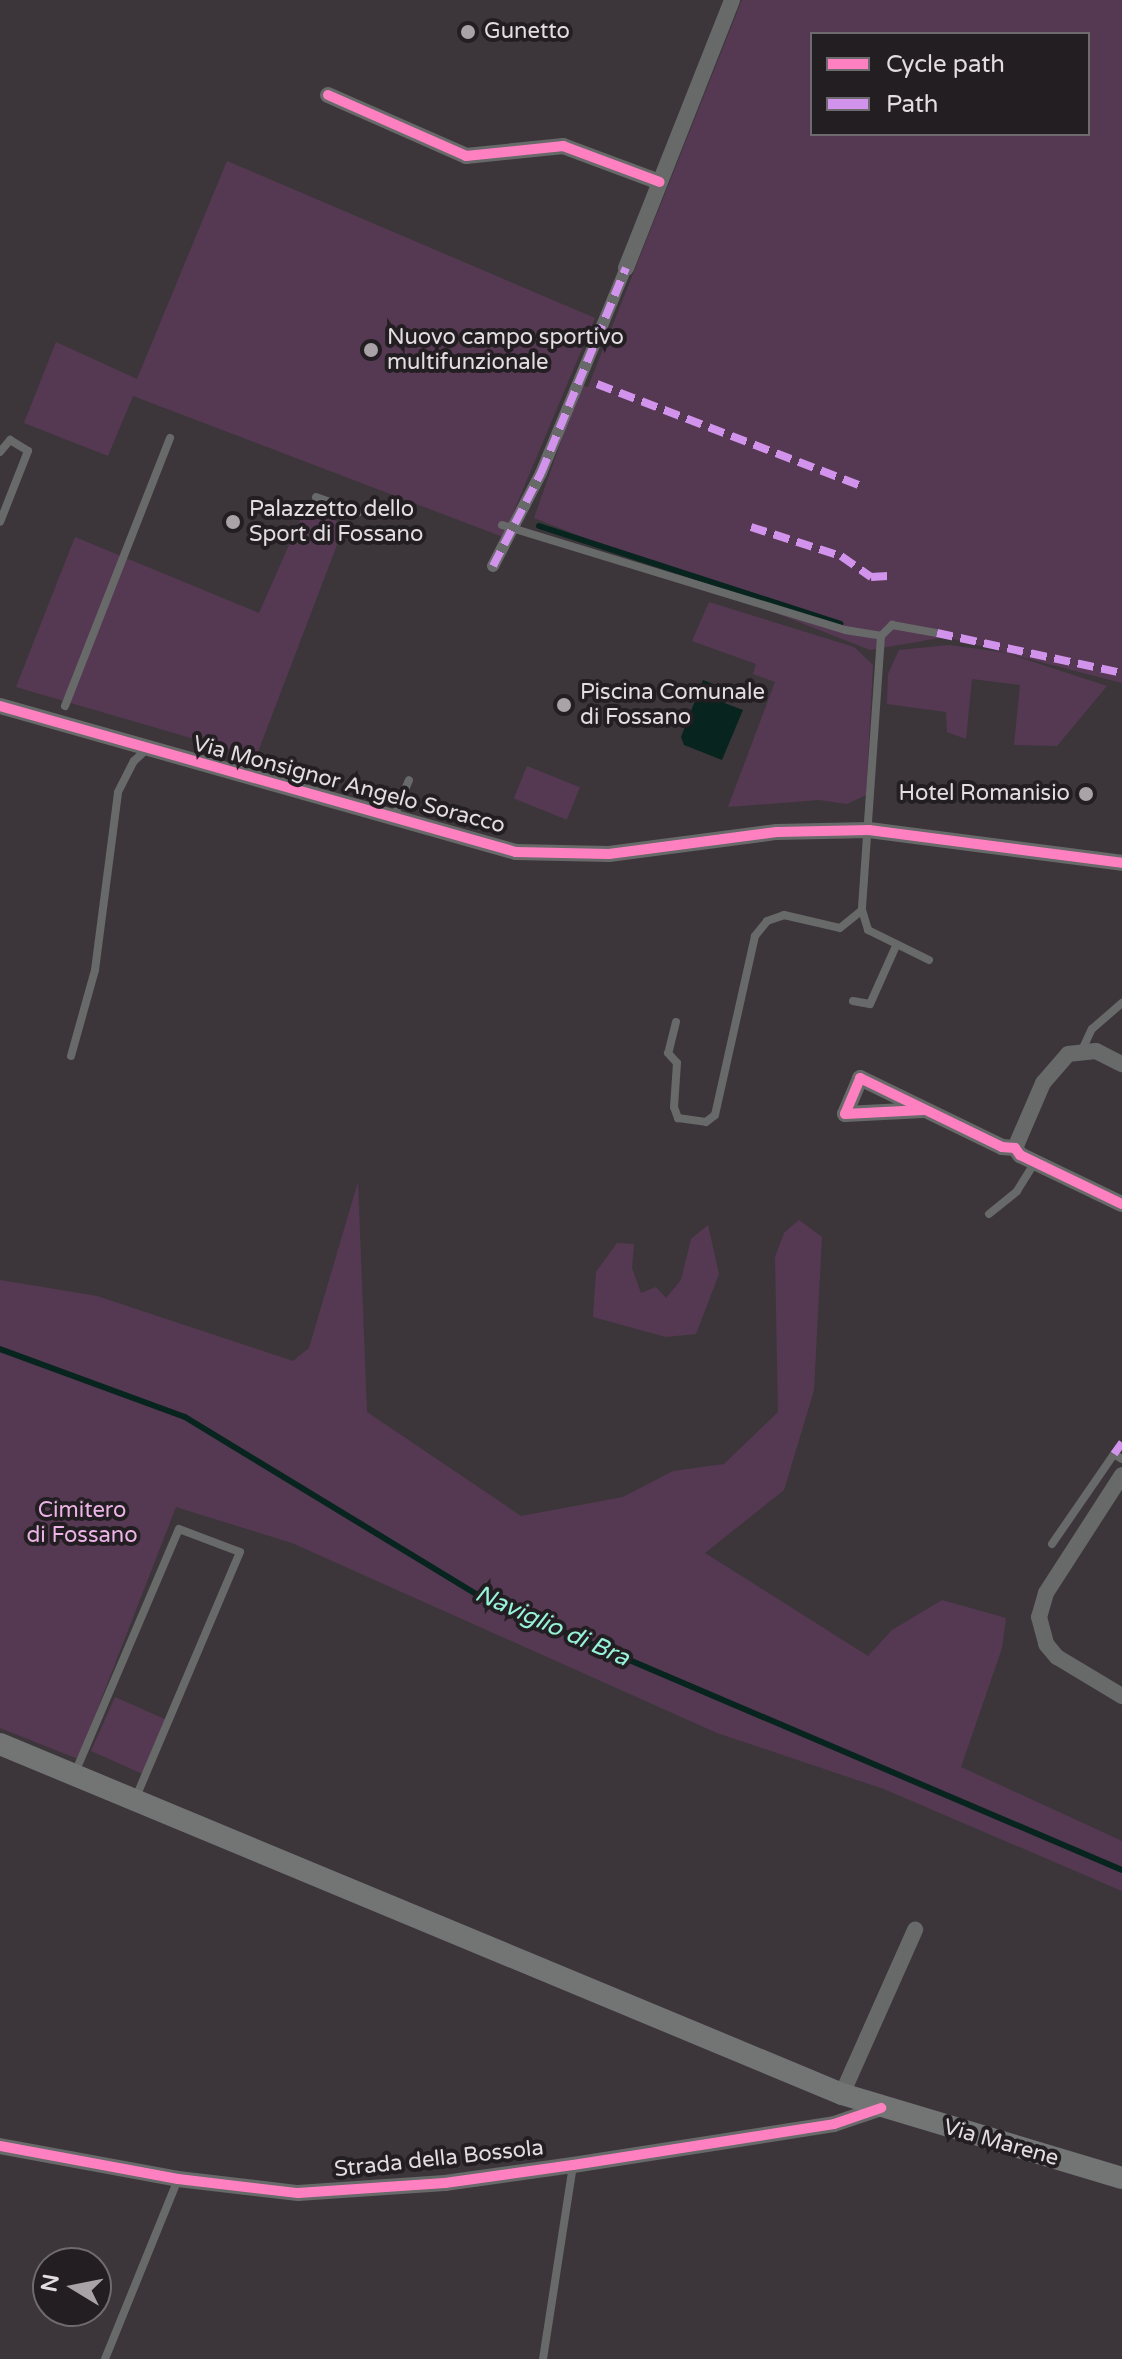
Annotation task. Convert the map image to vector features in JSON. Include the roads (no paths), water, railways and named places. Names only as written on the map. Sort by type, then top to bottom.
[{"type":"main road","name":"Via Marene","points":[[0,1744],[842,2094],[1122,2178]]},
{"type":"street","points":[[493,566],[626,268],[732,0]]},
{"type":"street","points":[[328,95],[466,156],[563,146],[660,182]]},
{"type":"street","name":"Via Monsignor Angelo Soracco","points":[[0,706],[393,820],[516,852],[561,854],[659,850],[777,832],[869,830],[1122,863]]},
{"type":"street","points":[[1015,1148],[1049,1072],[1068,1054],[1082,1050],[1122,1064]]},
{"type":"street","points":[[923,1110],[1015,1148],[1035,1162],[1122,1204]]},
{"type":"street","points":[[1122,1475],[1046,1593],[1039,1617],[1046,1644],[1057,1657],[1122,1696]]},
{"type":"street","points":[[842,2094],[915,1930]]},
{"type":"street","name":"Strada della Bossola","points":[[0,2146],[178,2179],[298,2193],[445,2183],[573,2165],[834,2124],[881,2108]]},
{"type":"lane","points":[[65,706],[170,438]]},
{"type":"lane","points":[[0,452],[10,440],[28,451],[0,522]]},
{"type":"lane","points":[[316,497],[358,512]]},
{"type":"lane","points":[[509,526],[643,571],[881,636]]},
{"type":"lane","points":[[929,960],[868,930],[862,910],[881,636],[892,625],[937,633]]},
{"type":"lane","points":[[71,1056],[95,970],[118,792],[134,761],[147,749]]},
{"type":"lane","points":[[393,820],[409,780]]},
{"type":"lane","points":[[676,1022],[668,1053],[677,1063],[674,1107],[678,1118],[706,1122],[715,1115],[755,936],[767,921],[784,915],[840,928],[862,910]]},
{"type":"lane","points":[[853,1001],[870,1004],[896,946]]},
{"type":"lane","points":[[1082,1050],[1092,1029],[1122,1003]]},
{"type":"lane","points":[[989,1214],[1017,1191],[1035,1162]]},
{"type":"lane","points":[[1052,1544],[1114,1454],[1122,1459]]},
{"type":"lane","points":[[73,1776],[179,1529],[240,1552],[134,1801]]},
{"type":"lane","points":[[543,2359],[573,2165]]},
{"type":"lane","points":[[105,2359],[178,2179]]},
{"type":"waterway","points":[[539,526],[840,624]]},
{"type":"waterway","name":"Naviglio di Bra","points":[[0,1349],[185,1417],[479,1596],[1122,1870]]},
{"type":"place","name":"Gunetto","points":[[468,32]]},
{"type":"place","name":"Nuovo campo sportivo multifunzionale","points":[[371,350]]},
{"type":"place","name":"Palazzetto dello Sport di Fossano","points":[[233,522]]},
{"type":"place","name":"Piscina Comunale di Fossano","points":[[564,705]]},
{"type":"place","name":"Hotel Romanisio","points":[[1086,794]]},
{"type":"park label","name":"Cimitero di Fossano","points":[[82,1522]]}]
